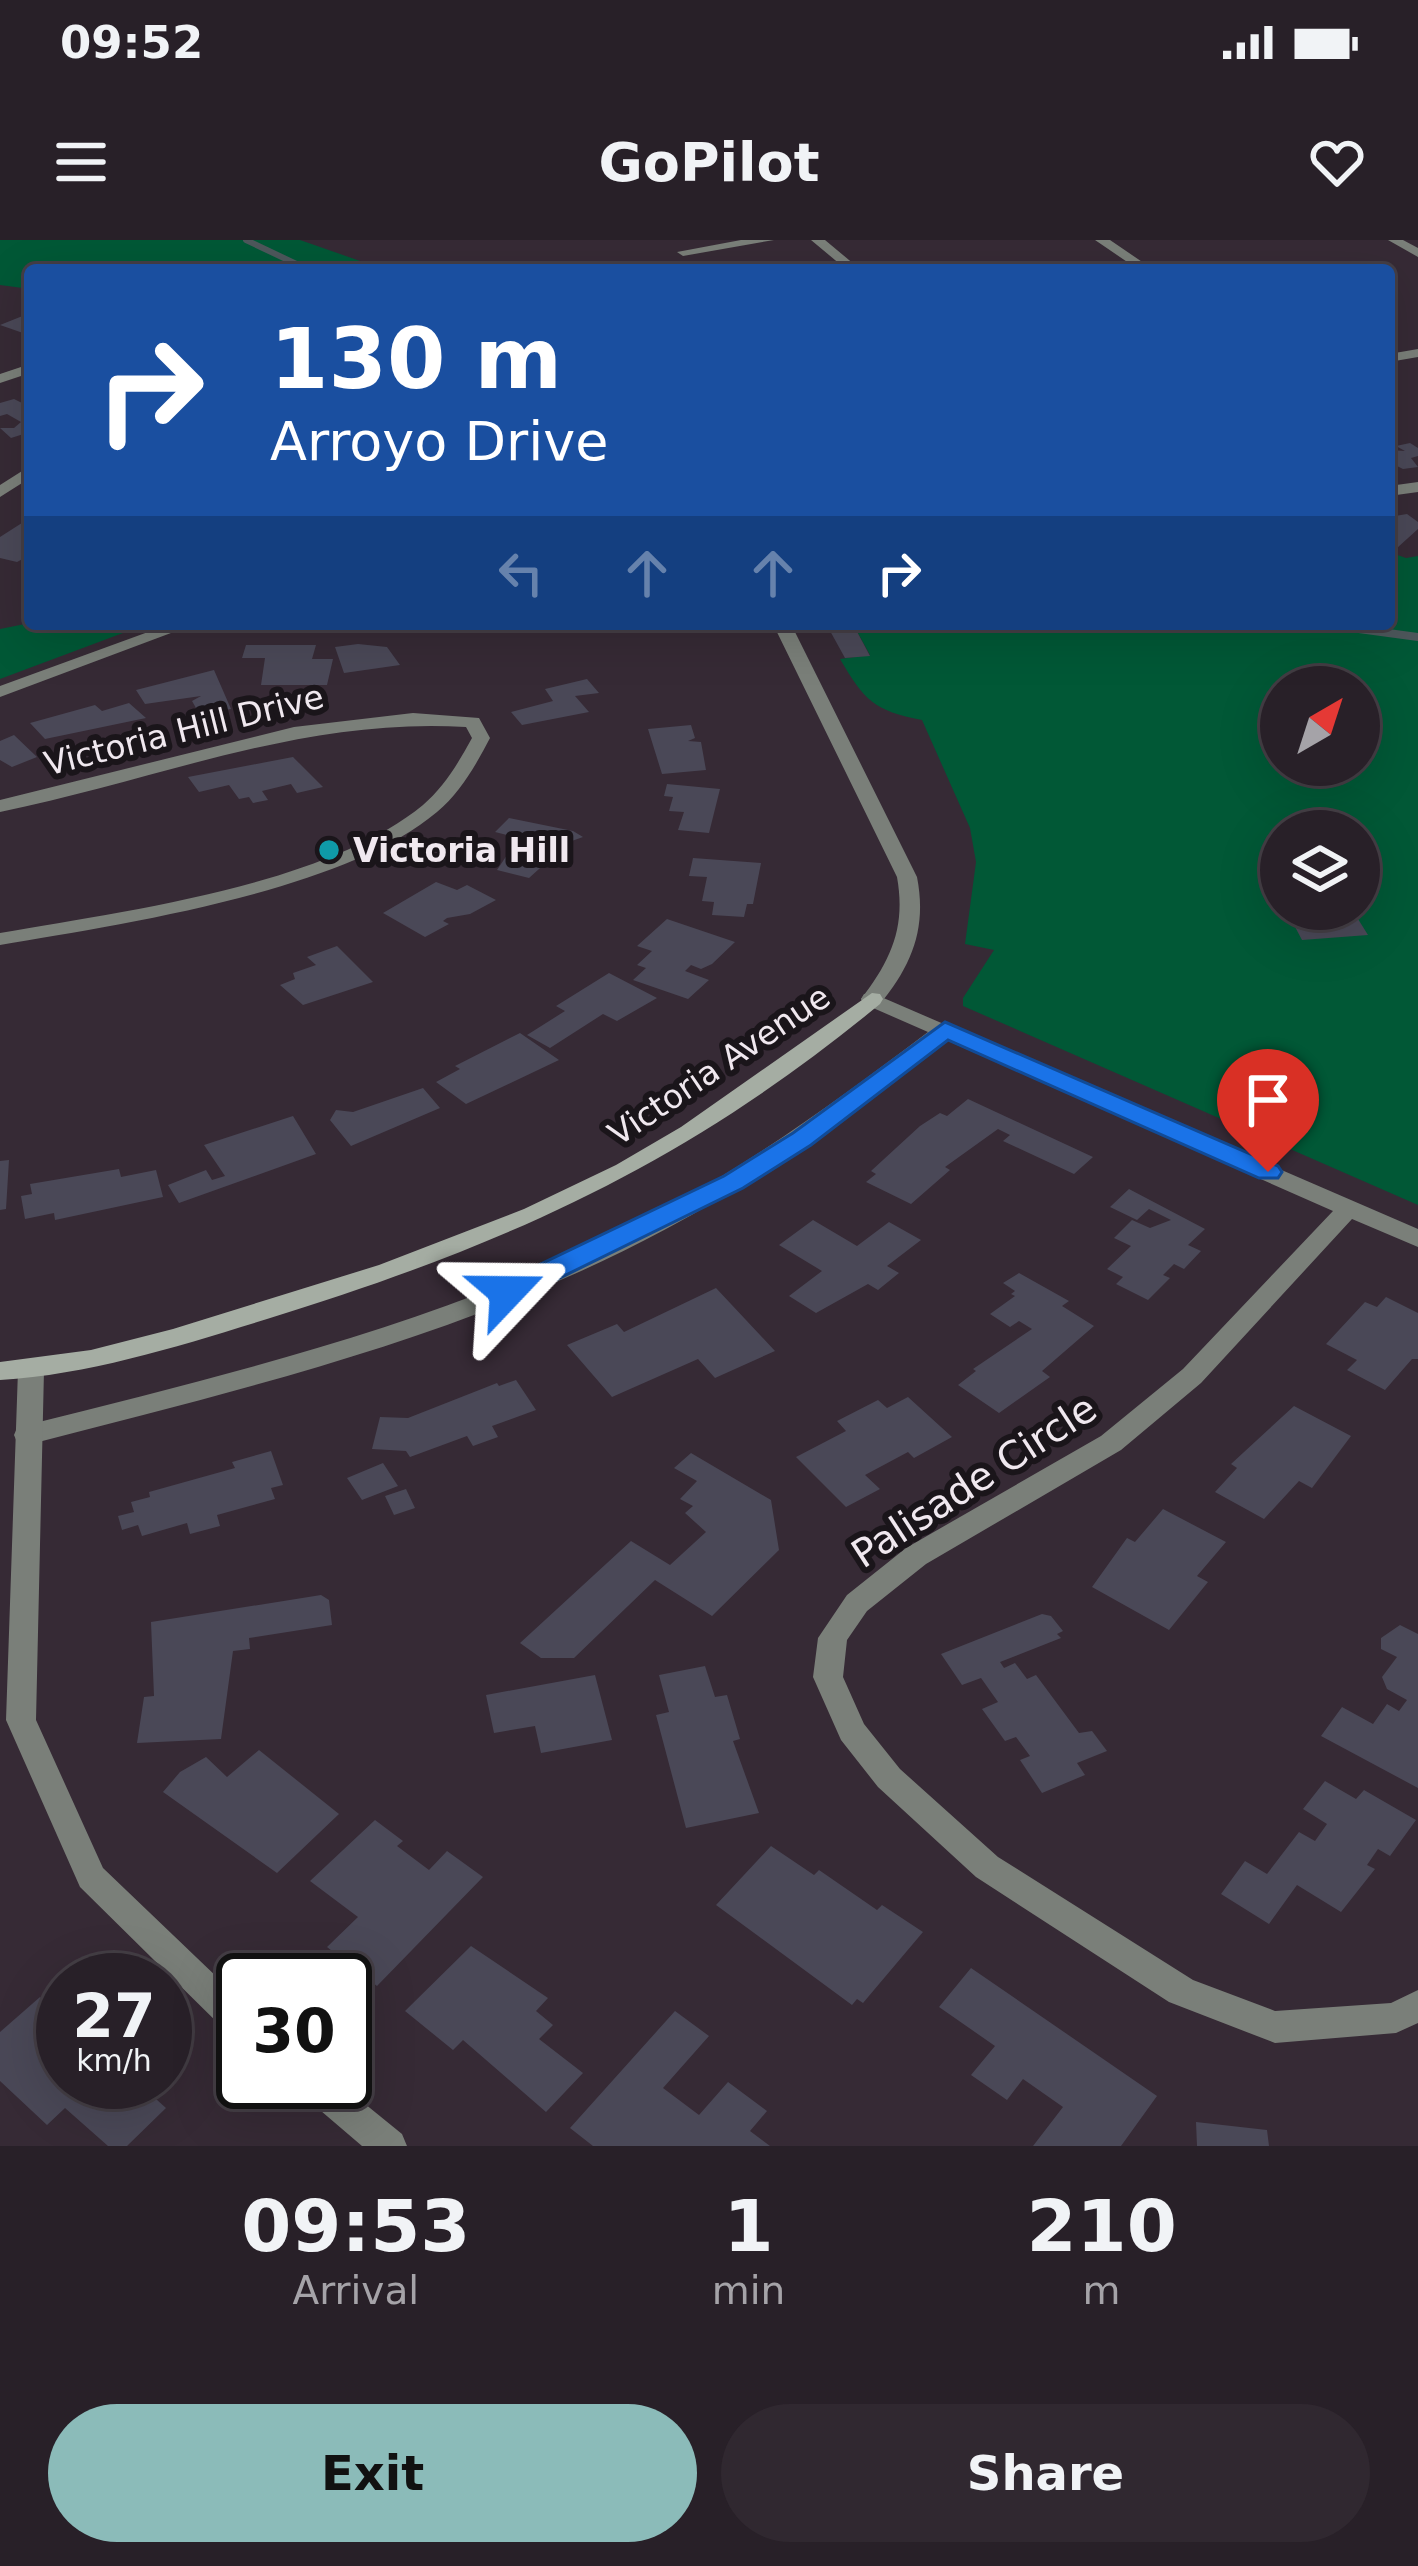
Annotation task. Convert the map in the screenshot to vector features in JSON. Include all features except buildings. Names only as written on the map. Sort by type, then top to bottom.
[{"type":"main road","name":"Victoria Avenue","points":[[15,1371],[182,1336],[339,1288],[546,1207],[688,1133],[872,999]]},
{"type":"street","points":[[683,253],[769,240]]},
{"type":"street","points":[[817,240],[847,264]]},
{"type":"street","points":[[1101,240],[1139,264]]},
{"type":"street","points":[[1394,240],[1418,253]]},
{"type":"street","points":[[0,692],[170,630]]},
{"type":"street","name":"Victoria Avenue","points":[[785,630],[907,877],[913,910],[907,946],[872,999]]},
{"type":"street","name":"Victoria Hill Drive","points":[[0,806],[102,786],[266,739],[366,721],[422,715],[473,722],[481,738],[464,771],[428,811],[383,841],[296,871],[139,914],[0,939]]},
{"type":"street","points":[[872,999],[1418,1239]]},
{"type":"street","points":[[27,1435],[230,1384],[393,1336],[544,1277],[733,1182],[802,1139],[945,1030]]},
{"type":"street","name":"Palisade Circle","points":[[1349,1208],[1192,1376],[1111,1443],[1007,1508],[916,1556],[857,1603],[833,1638],[828,1677],[852,1731],[889,1778],[987,1867],[1181,1991],[1275,2027],[1396,2018],[1418,2005]]},
{"type":"street","points":[[15,1371],[27,1435],[21,1720],[91,1877],[216,1999]]},
{"type":"street","points":[[343,2109],[388,2146]]},
{"type":"green space","points":[[0,240],[300,240],[369,264],[24,264],[24,288],[0,285]]},
{"type":"green space","points":[[1395,554],[1418,556],[1418,1205],[963,1006],[963,998],[994,950],[965,944],[976,862],[970,828],[922,720],[872,702],[840,659],[870,655],[856,630],[1395,630]]},
{"type":"green space","points":[[24,624],[24,630],[131,630],[0,679],[0,629]]},
{"type":"waterway","points":[[246,240],[296,264]]},
{"type":"waterway","points":[[1366,630],[1418,637]]},
{"type":"place","name":"Victoria Hill","points":[[329,850]]},
{"type":"route","points":[[507,1292],[614,1244],[733,1182],[802,1139],[945,1030],[1268,1172]]}]
